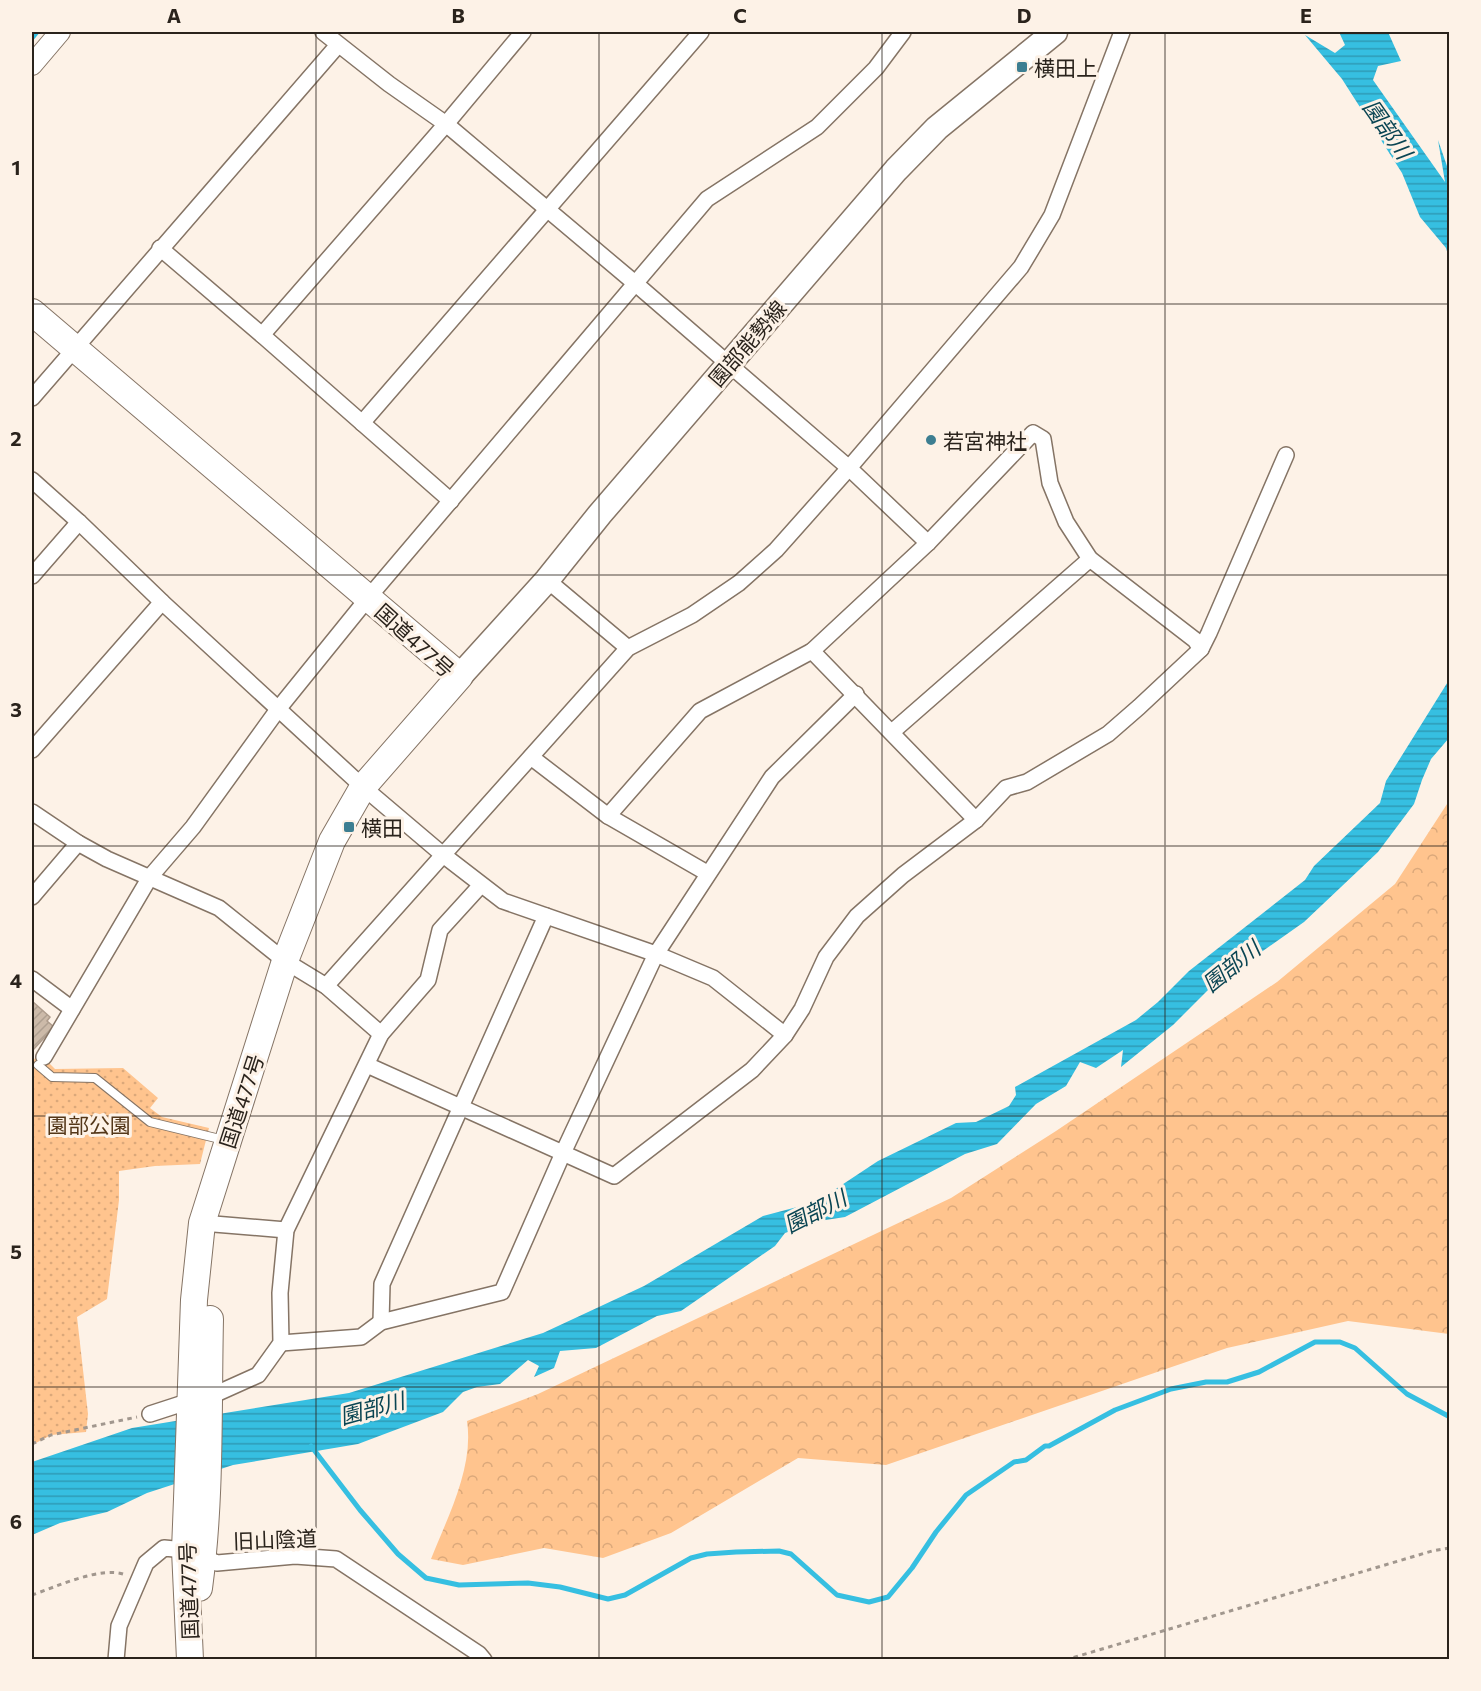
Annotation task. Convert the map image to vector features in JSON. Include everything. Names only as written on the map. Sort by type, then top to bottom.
[{"type":"highway","name":"国道477号","points":[[32,312],[459,676],[363,787],[332,841],[285,961],[218,1172],[208,1224],[190,1657]]},
{"type":"main road","name":"園部能勢線","points":[[459,676],[547,580],[600,514],[896,170],[937,129],[1055,32]]},
{"type":"street","points":[[32,65],[60,32]]},
{"type":"street","points":[[322,32],[388,84],[446,124],[636,284],[849,468],[928,543]]},
{"type":"street","points":[[262,335],[446,124],[521,32]]},
{"type":"street","points":[[362,423],[701,32]]},
{"type":"street","points":[[41,1061],[150,877],[193,827],[279,708],[368,598],[707,199],[817,127],[876,68],[903,32]]},
{"type":"street","points":[[326,986],[628,648],[692,615],[740,584],[776,550],[1021,267],[1052,215],[1122,32]]},
{"type":"street","points":[[32,398],[338,45]]},
{"type":"street","points":[[160,248],[451,501]]},
{"type":"street","points":[[608,816],[700,711],[812,651],[928,543],[1033,433],[1043,439],[1050,483],[1066,522],[1090,559],[1195,640],[1201,649]]},
{"type":"street","points":[[367,1065],[614,1176],[753,1070],[785,1035],[802,1009],[826,957],[857,916],[903,875],[976,820],[1006,788],[1027,782],[1108,734],[1201,649],[1286,455]]},
{"type":"street","points":[[32,480],[363,787],[442,854],[503,901],[656,954],[713,978],[785,1035]]},
{"type":"street","points":[[32,576],[79,522]]},
{"type":"street","points":[[892,732],[1090,559]]},
{"type":"street","points":[[547,580],[628,648]]},
{"type":"street","points":[[32,750],[162,602]]},
{"type":"street","points":[[812,651],[976,820]]},
{"type":"street","points":[[281,1343],[361,1337],[381,1322],[502,1292],[563,1153],[656,954],[772,777],[855,694]]},
{"type":"street","points":[[531,757],[608,816],[707,873]]},
{"type":"street","points":[[32,812],[78,843],[107,859],[219,908],[285,961],[326,986],[381,1034]]},
{"type":"street","points":[[32,897],[78,843]]},
{"type":"street","points":[[150,1414],[199,1405],[258,1375],[281,1343],[280,1293],[286,1230],[381,1034],[428,980],[440,930],[482,885]]},
{"type":"street","points":[[381,1322],[382,1284],[546,916]]},
{"type":"street","points":[[32,979],[72,1009]]},
{"type":"street","points":[[208,1224],[286,1230]]},
{"type":"street","name":"旧山陰道","points":[[116,1659],[118,1626],[146,1563],[164,1548],[194,1554],[217,1563],[295,1556],[336,1559],[484,1659]]},
{"type":"lane","points":[[41,1061],[52,1077],[94,1078],[150,1122],[228,1141]]},
{"type":"path","points":[[32,1444],[51,1435],[150,1414]]},
{"type":"path","points":[[1065,1659],[1420,1554],[1449,1548]]},
{"type":"path","points":[[32,1595],[100,1573],[118,1572],[138,1581]]},
{"type":"green space","points":[[1449,801],[1449,1334],[1348,1321],[1227,1348],[886,1465],[798,1458],[671,1533],[603,1558],[544,1548],[463,1565],[431,1559],[452,1509],[463,1474],[467,1456],[467,1421],[538,1394],[951,1198],[1056,1131],[1277,982],[1395,884]]},
{"type":"green space","name":"園部公園","points":[[39,1053],[55,1069],[123,1068],[158,1098],[150,1108],[162,1117],[209,1128],[200,1164],[155,1166],[119,1171],[119,1200],[107,1299],[77,1317],[88,1414],[86,1432],[51,1435],[32,1445],[32,1062]]},
{"type":"water","name":"園部川","points":[[1339,32],[1388,32],[1401,61],[1378,66],[1373,80],[1445,182],[1438,140],[1449,172],[1449,258],[1446,248],[1420,217],[1402,173],[1342,79],[1305,35],[1335,53],[1345,45]]},
{"type":"water","name":"園部川","points":[[1449,680],[1449,738],[1431,759],[1414,804],[1378,852],[1304,922],[1209,989],[1173,1025],[1121,1067],[1123,1050],[1096,1068],[1080,1062],[1066,1086],[1036,1104],[997,1144],[965,1154],[845,1217],[819,1221],[785,1233],[775,1246],[681,1311],[657,1316],[596,1348],[560,1351],[554,1368],[534,1377],[539,1366],[528,1360],[500,1384],[477,1387],[463,1392],[443,1412],[358,1444],[233,1465],[147,1493],[107,1512],[60,1523],[32,1535],[32,1462],[132,1428],[349,1393],[543,1333],[644,1286],[763,1216],[816,1202],[878,1161],[956,1123],[976,1122],[1009,1106],[1016,1095],[1015,1087],[1136,1020],[1189,971],[1305,880],[1314,866],[1380,803],[1386,781]]},
{"type":"building","points":[[32,1001],[50,1017],[47,1021],[54,1027],[32,1051]]},
{"type":"waterway","points":[[32,38],[37,32]]},
{"type":"waterway","points":[[311,1446],[360,1510],[398,1554],[426,1578],[459,1585],[528,1583],[560,1587],[608,1599],[625,1595],[691,1558],[707,1554],[779,1551],[791,1554],[837,1595],[869,1602],[888,1597],[966,1495],[1014,1462],[1026,1460],[1045,1446],[1049,1446],[1115,1410],[1171,1389],[1206,1382],[1227,1382],[1259,1372],[1315,1342],[1340,1342],[1355,1348],[1407,1394],[1450,1417]]},
{"type":"place","name":"横田上","points":[[1022,67]]},
{"type":"place","name":"若宮神社","points":[[931,440]]},
{"type":"place","name":"横田","points":[[349,827]]}]
